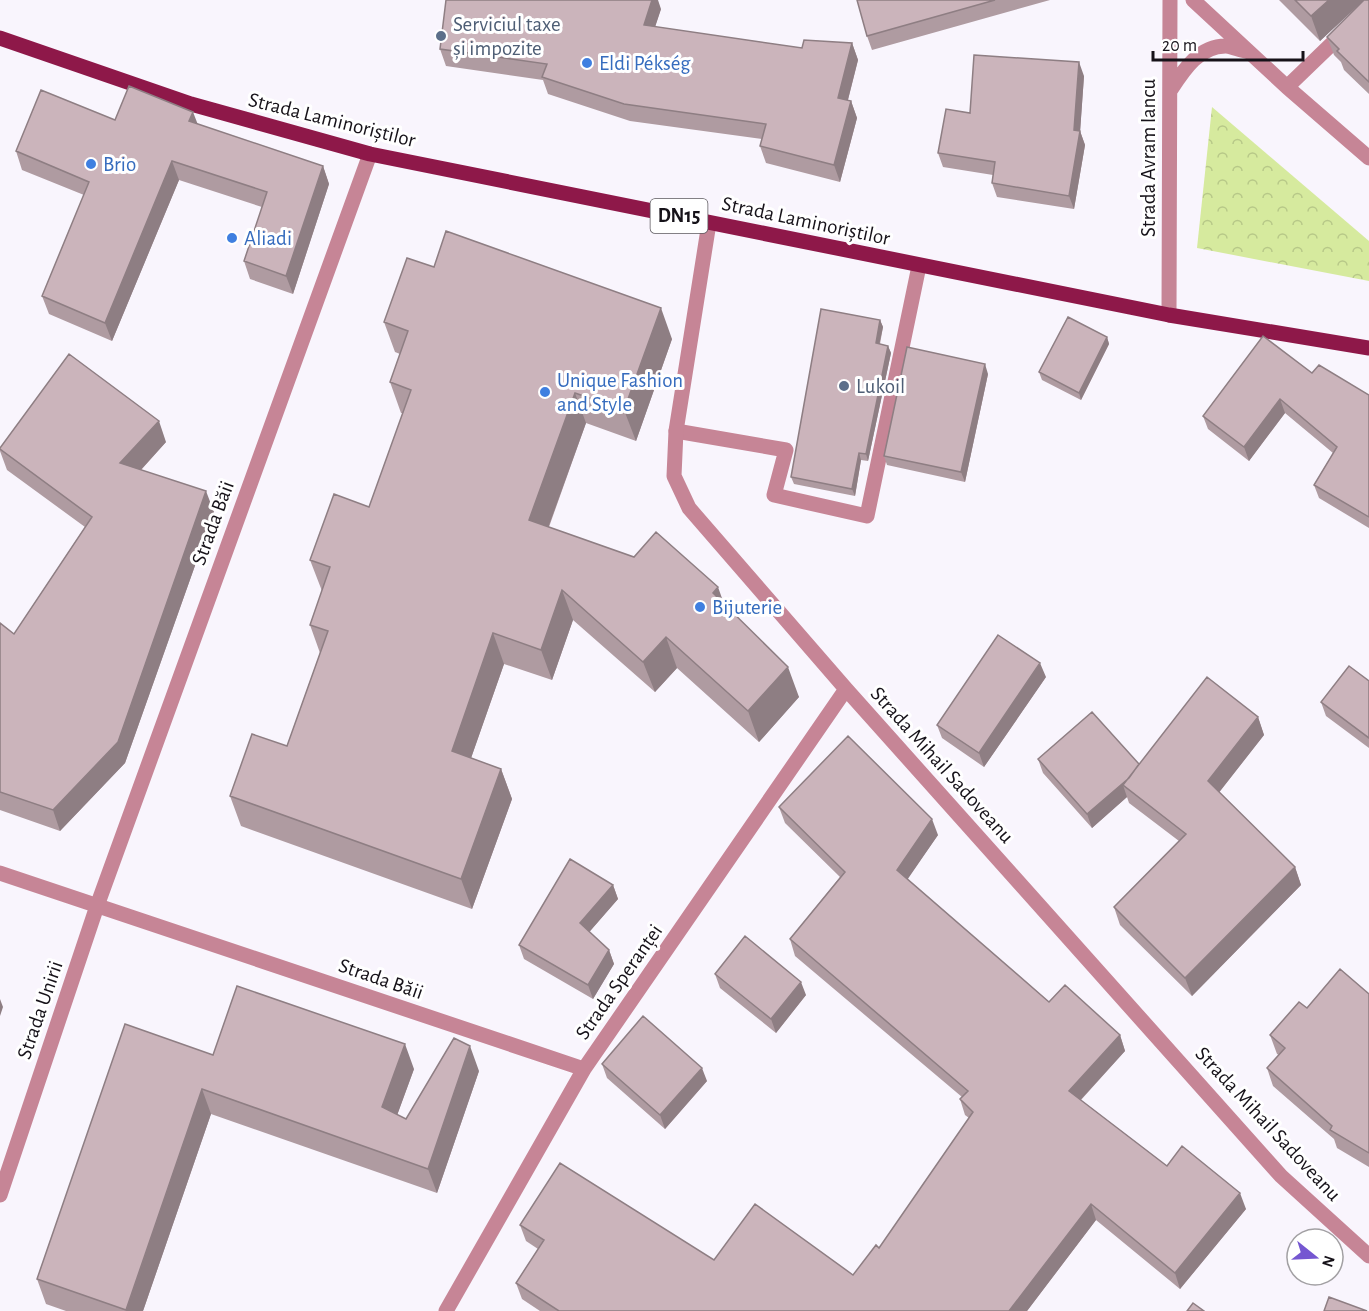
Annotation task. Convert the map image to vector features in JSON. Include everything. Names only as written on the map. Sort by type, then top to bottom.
[{"type":"main road","name":"Strada Laminoriștilor","points":[[0,38],[191,104],[370,154],[1169,315],[1369,348]]},
{"type":"street","name":"Strada Avram Iancu","points":[[1169,315],[1170,0]]},
{"type":"street","points":[[1193,0],[1287,87],[1369,158]]},
{"type":"street","points":[[1287,87],[1369,8]]},
{"type":"street","points":[[1170,91],[1188,65],[1204,51],[1226,46],[1249,52]]},
{"type":"street","name":"Strada Băii","points":[[97,906],[370,154]]},
{"type":"street","name":"Strada Mihail Sadoveanu","points":[[709,223],[675,431],[674,476],[689,508],[846,689],[1281,1176],[1369,1256]]},
{"type":"street","points":[[675,431],[786,450],[774,495],[867,516],[919,266]]},
{"type":"street","name":"Strada Speranței","points":[[446,1311],[584,1069],[846,689]]},
{"type":"street","name":"Strada Băii","points":[[0,873],[584,1069]]},
{"type":"street","name":"Strada Unirii","points":[[0,1195],[97,906]]},
{"type":"green space","points":[[1212,107],[1369,241],[1369,281],[1197,248]]},
{"type":"building","points":[[446,0],[652,0],[644,25],[802,48],[804,40],[852,43],[838,98],[851,101],[834,165],[760,146],[766,124],[624,104],[542,77],[547,64],[440,49]]},
{"type":"building","points":[[857,0],[995,0],[867,36]]},
{"type":"building","points":[[1295,0],[1329,0],[1311,16]]},
{"type":"building","points":[[1364,0],[1369,0],[1369,82],[1337,51],[1339,49],[1327,37]]},
{"type":"building","points":[[974,55],[1079,62],[1074,130],[1080,131],[1069,196],[992,183],[995,162],[938,153],[946,109],[970,113]]},
{"type":"building","points":[[129,86],[193,112],[189,121],[323,166],[286,276],[244,261],[267,192],[172,161],[105,323],[42,296],[89,182],[16,151],[41,90],[115,120]]},
{"type":"building","points":[[446,231],[661,308],[624,410],[575,393],[529,520],[634,557],[656,532],[718,587],[713,593],[788,667],[748,711],[666,637],[643,662],[562,590],[541,650],[493,633],[452,751],[501,769],[461,879],[230,796],[252,734],[287,746],[328,631],[310,625],[330,567],[310,560],[334,494],[369,507],[411,390],[390,382],[408,331],[384,322],[407,258],[434,267]]},
{"type":"building","points":[[821,309],[880,320],[876,343],[888,346],[866,454],[859,453],[852,489],[791,477]]},
{"type":"building","points":[[1068,317],[1107,337],[1079,393],[1039,372]]},
{"type":"building","points":[[1263,336],[1312,373],[1319,365],[1369,395],[1369,517],[1314,485],[1337,447],[1280,399],[1244,447],[1203,416]]},
{"type":"building","points":[[907,347],[985,364],[961,472],[884,456]]},
{"type":"building","points":[[69,354],[159,421],[120,463],[206,491],[118,742],[53,810],[0,792],[0,623],[14,634],[92,517],[0,448]]},
{"type":"building","points":[[998,635],[1040,663],[979,753],[937,725]]},
{"type":"building","points":[[1349,666],[1369,681],[1369,738],[1321,702]]},
{"type":"building","points":[[1207,677],[1258,717],[1208,781],[1295,867],[1185,978],[1114,907],[1186,834],[1123,785]]},
{"type":"building","points":[[1092,712],[1139,764],[1129,778],[1087,814],[1038,759]]},
{"type":"building","points":[[848,736],[932,819],[897,870],[1049,1002],[1065,985],[1120,1035],[1069,1091],[1167,1166],[1182,1146],[1240,1193],[1175,1273],[1091,1204],[1009,1311],[559,1311],[516,1283],[544,1240],[520,1225],[560,1163],[714,1260],[755,1204],[853,1275],[876,1245],[879,1248],[973,1112],[960,1099],[968,1091],[790,939],[845,872],[779,807]]},
{"type":"building","points":[[570,859],[613,885],[580,923],[609,950],[588,985],[519,945]]},
{"type":"building","points":[[745,936],[801,982],[771,1019],[715,974]]},
{"type":"building","points":[[1340,969],[1369,994],[1369,1153],[1330,1130],[1332,1126],[1267,1068],[1285,1048],[1270,1035],[1299,1002],[1307,1008]]},
{"type":"building","points":[[237,986],[405,1044],[382,1107],[406,1119],[454,1038],[470,1046],[428,1169],[202,1089],[126,1310],[37,1279],[125,1024],[213,1055]]},
{"type":"building","points":[[643,1016],[702,1068],[660,1115],[602,1064]]},
{"type":"building","points":[[1329,1297],[1367,1311],[1324,1311]]},
{"type":"building","points":[[1193,1303],[1204,1311],[1187,1311]]},
{"type":"place","name":"Serviciul taxe și impozite","points":[[441,36]]},
{"type":"place","name":"Eldi Pékség","points":[[587,63]]},
{"type":"place","name":"Brio","points":[[91,164]]},
{"type":"place","name":"Aliadi","points":[[232,238]]},
{"type":"place","name":"Lukoil","points":[[844,386]]},
{"type":"place","name":"Unique Fashion and Style","points":[[545,392]]},
{"type":"place","name":"Bijuterie","points":[[700,607]]}]
